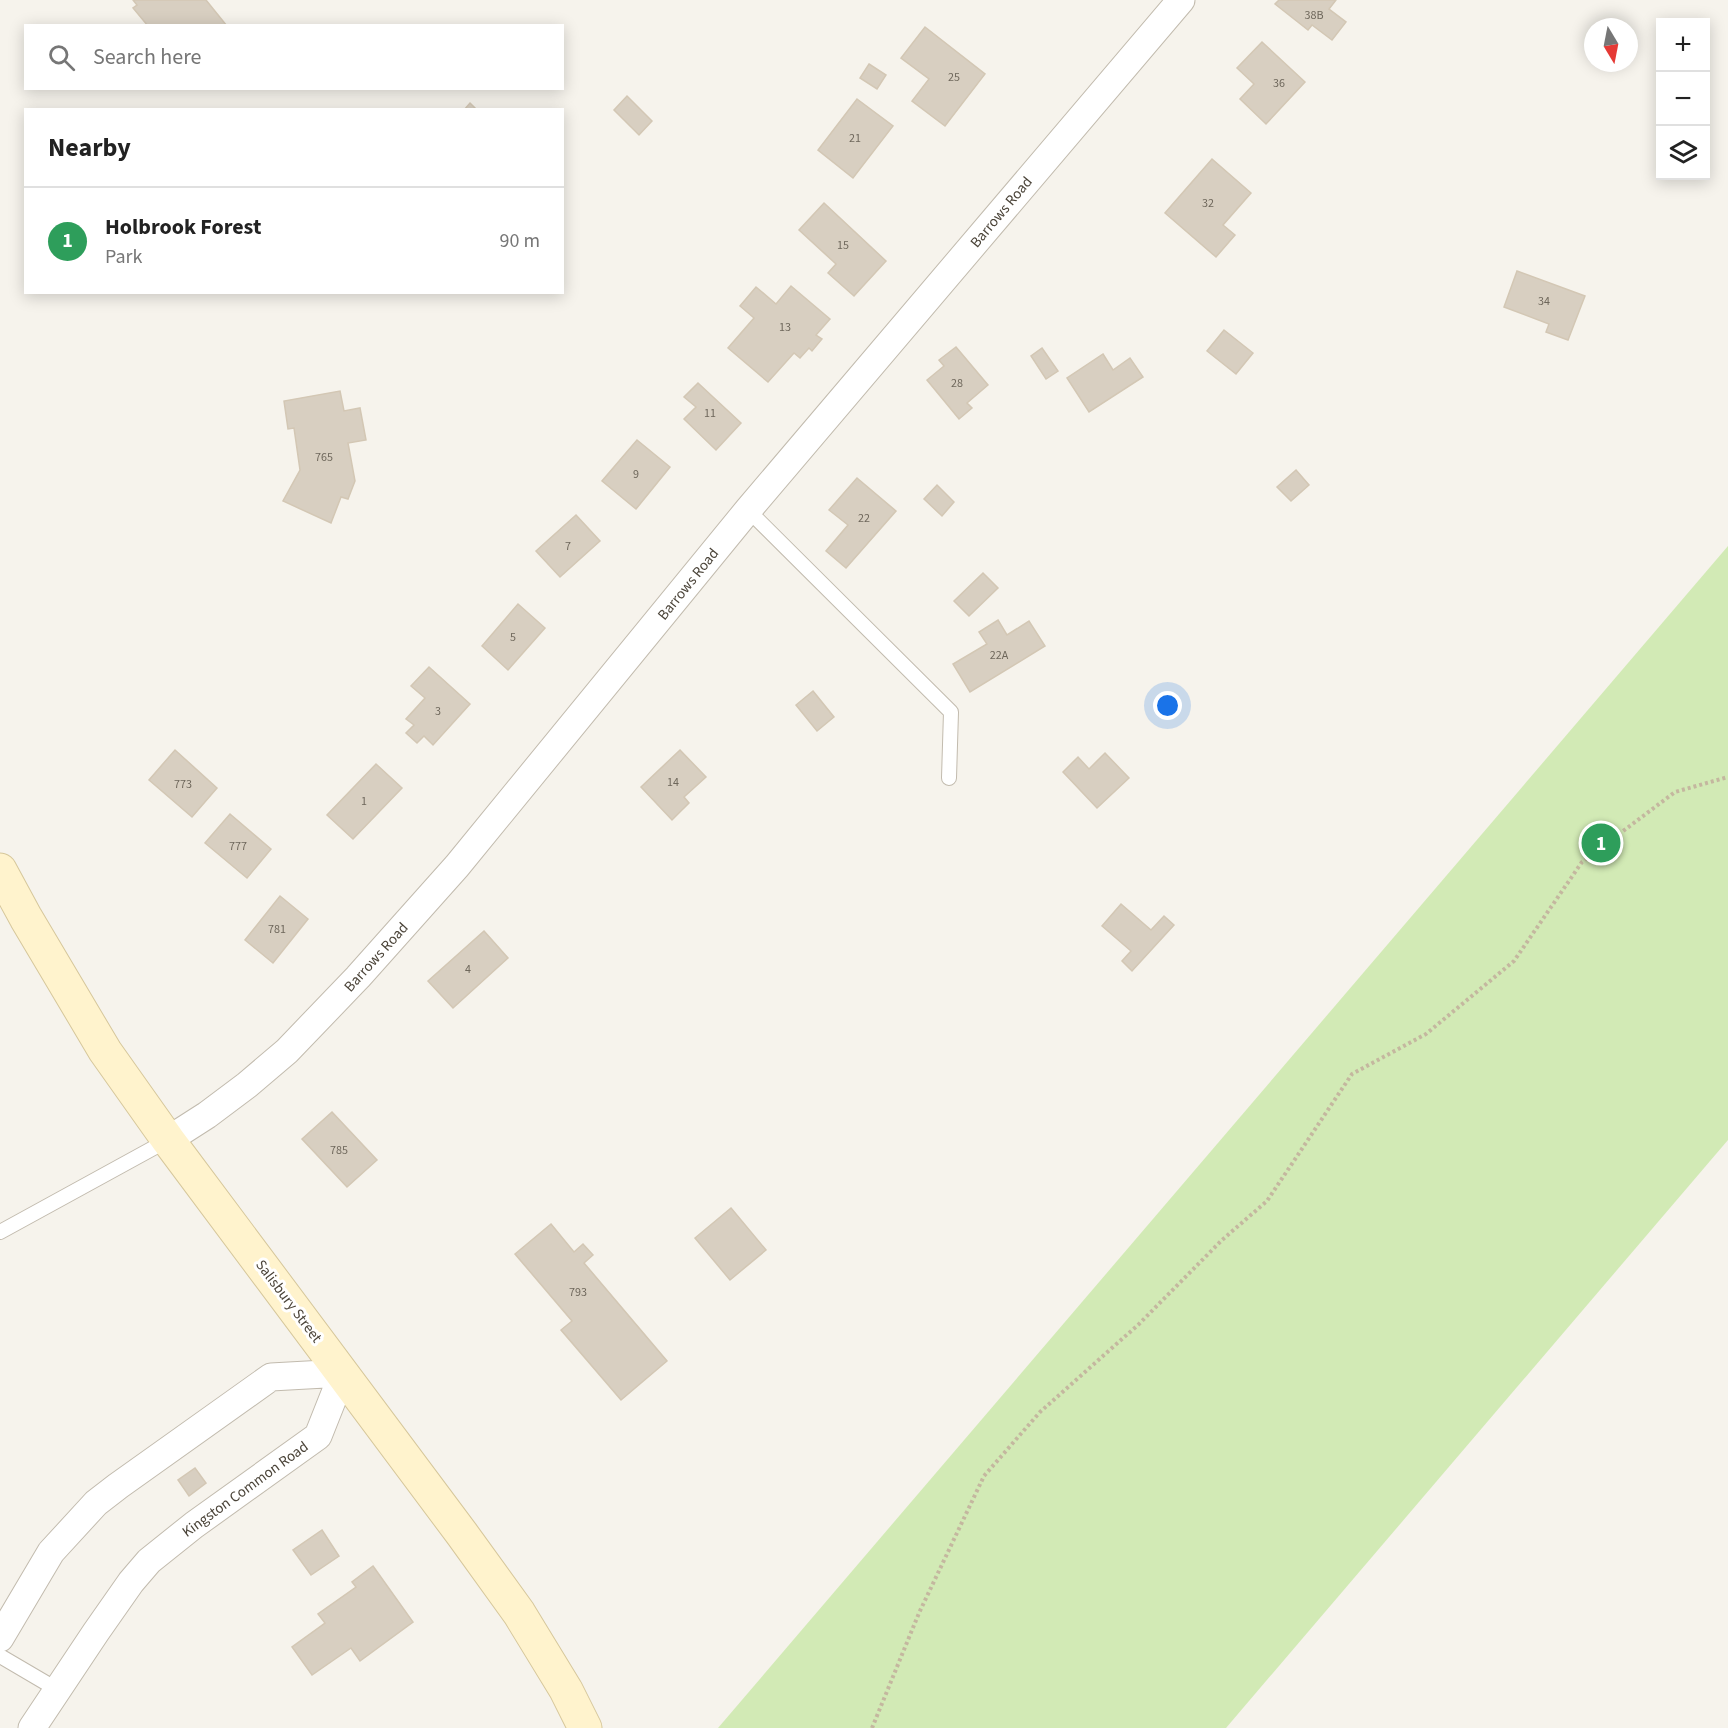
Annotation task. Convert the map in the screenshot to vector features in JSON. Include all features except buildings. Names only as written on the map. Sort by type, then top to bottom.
[{"type":"main road","name":"Salisbury Street","points":[[0,870],[105,1051],[168,1140],[519,1613],[566,1690],[585,1728]]},
{"type":"street","name":"Barrows Road","points":[[168,1140],[207,1115],[287,1051],[358,977],[457,866],[748,510],[1181,0]]},
{"type":"street","points":[[0,1638],[51,1552],[89,1511],[118,1486],[271,1377],[343,1373]]},
{"type":"street","name":"Kingston Common Road","points":[[38,1726],[58,1690],[96,1632],[131,1582],[149,1561],[194,1525],[318,1436],[343,1373]]},
{"type":"lane","points":[[748,510],[951,712],[949,778]]},
{"type":"lane","points":[[0,1232],[168,1140]]},
{"type":"lane","points":[[0,1656],[58,1690]]},
{"type":"path","points":[[872,1728],[919,1613],[984,1476],[1040,1412],[1139,1324],[1222,1240],[1267,1201],[1352,1074],[1426,1034],[1514,961],[1582,862],[1675,792],[1728,777]]},
{"type":"green space","points":[[1728,546],[1728,1140],[1226,1728],[718,1728]]},
{"type":"place","name":"Holbrook Forest","points":[[1601,843]]}]
